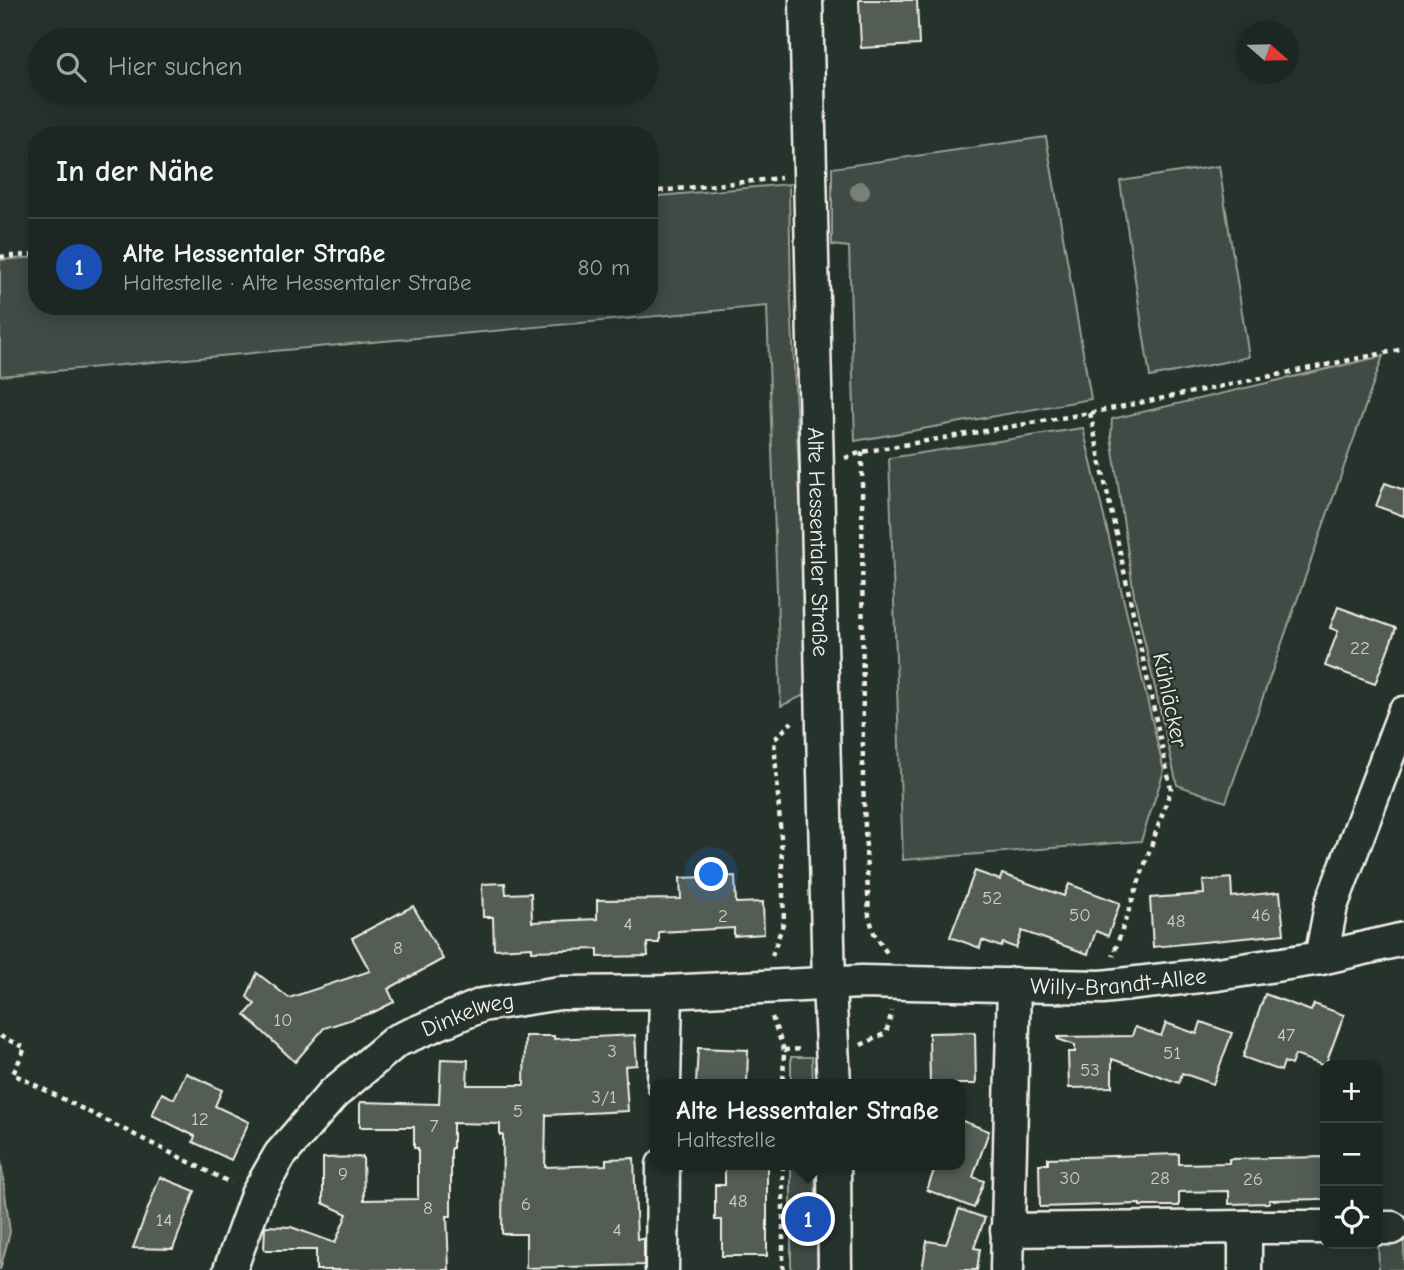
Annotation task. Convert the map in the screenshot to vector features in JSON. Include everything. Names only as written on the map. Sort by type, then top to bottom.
[{"type":"street","name":"Alte Hessentaler Straße","points":[[806,0],[829,985],[834,1079]]},
{"type":"street","points":[[1321,957],[1331,906],[1404,713]]},
{"type":"street","name":"Willy-Brandt-Allee","points":[[829,985],[897,983],[1102,987],[1217,974],[1321,957],[1404,939]]},
{"type":"street","points":[[1007,1270],[1014,984]]},
{"type":"street","name":"Dinkelweg","points":[[230,1270],[257,1195],[280,1155],[333,1094],[396,1041],[482,1005],[560,993],[666,992],[829,985]]},
{"type":"street","points":[[664,1079],[666,992]]},
{"type":"street","points":[[662,1270],[663,1170]]},
{"type":"street","points":[[834,1170],[835,1270]]},
{"type":"street","points":[[1245,1227],[1245,1270]]},
{"type":"street","points":[[1007,1230],[1320,1227]]},
{"type":"path","points":[[658,191],[809,176]]},
{"type":"path","points":[[0,257],[28,255]]},
{"type":"path","points":[[817,468],[862,452],[1090,413],[1404,349]]},
{"type":"path","name":"Kühläcker","points":[[1090,413],[1171,789],[1102,987]]},
{"type":"path","points":[[784,1050],[863,1045],[886,1033],[897,983],[895,965],[874,933],[870,916],[863,782],[862,452]]},
{"type":"path","points":[[783,1079],[784,1050],[761,986],[784,922],[774,740],[822,690]]},
{"type":"path","points":[[0,1036],[24,1048],[13,1074],[257,1195]]},
{"type":"path","points":[[783,1170],[783,1270]]},
{"type":"shaded area","points":[[1046,137],[1091,399],[855,441],[849,247],[832,245],[832,168]]},
{"type":"shaded area","points":[[1219,166],[1249,357],[1150,377],[1120,181]]},
{"type":"shaded area","points":[[789,184],[791,300],[809,693],[781,706],[767,306],[0,376],[0,260],[28,258],[28,315],[658,315],[658,196]]},
{"type":"shaded area","points":[[1383,356],[1226,802],[1177,785],[1134,595],[1111,436],[1112,419]]},
{"type":"shaded area","points":[[1083,428],[1164,771],[1141,841],[903,860],[889,458]]},
{"type":"shaded area","points":[[791,1057],[812,1057],[813,1079],[791,1079]]},
{"type":"shaded area","points":[[0,1154],[10,1232],[0,1270]]},
{"type":"shaded area","points":[[791,1170],[815,1170],[818,1270],[791,1270]]},
{"type":"shaded area","points":[[1404,1238],[1404,1270],[1379,1270],[1378,1249],[1383,1249],[1383,1240]]},
{"type":"building","points":[[859,0],[917,0],[919,45],[861,48]]},
{"type":"building","points":[[1385,483],[1404,490],[1404,516],[1376,506]]},
{"type":"building","points":[[1338,607],[1396,628],[1375,684],[1325,666],[1338,631],[1330,628]]},
{"type":"building","points":[[975,871],[1000,880],[1002,874],[1064,896],[1069,884],[1120,903],[1108,936],[1096,931],[1088,954],[1022,931],[1016,948],[1003,943],[1001,947],[982,940],[980,948],[950,937]]},
{"type":"building","points":[[735,876],[736,903],[763,902],[764,934],[734,936],[734,928],[659,932],[659,943],[647,943],[648,956],[598,957],[598,949],[494,949],[493,917],[483,917],[482,884],[505,883],[506,894],[531,893],[532,922],[597,919],[597,900],[681,899],[680,878]]},
{"type":"building","points":[[1231,878],[1232,897],[1280,892],[1284,934],[1153,947],[1150,898],[1204,894],[1203,881]]},
{"type":"building","points":[[413,906],[443,959],[388,989],[394,1002],[374,1012],[324,1028],[295,1062],[245,1015],[255,1004],[247,997],[257,973],[289,998],[370,971],[352,938]]},
{"type":"building","points":[[1265,994],[1311,1011],[1314,1004],[1344,1015],[1327,1060],[1320,1060],[1320,1064],[1295,1055],[1291,1065],[1284,1062],[1281,1071],[1243,1057]]},
{"type":"building","points":[[1201,1022],[1232,1033],[1213,1084],[1182,1073],[1179,1083],[1112,1059],[1112,1087],[1069,1088],[1068,1052],[1075,1052],[1075,1045],[1058,1037],[1132,1036],[1135,1027],[1161,1036],[1166,1023],[1197,1034]]},
{"type":"building","points":[[975,1032],[976,1084],[965,1084],[965,1079],[930,1079],[929,1033]]},
{"type":"building","points":[[635,1035],[637,1065],[625,1066],[628,1111],[546,1115],[545,1167],[606,1165],[606,1159],[634,1158],[637,1239],[644,1239],[644,1265],[526,1268],[526,1234],[502,1234],[503,1135],[500,1135],[500,1124],[453,1123],[451,1216],[447,1216],[449,1270],[316,1270],[316,1250],[264,1250],[265,1226],[291,1227],[335,1243],[347,1214],[323,1203],[323,1158],[363,1157],[364,1200],[418,1199],[418,1148],[414,1148],[414,1127],[360,1127],[360,1102],[439,1104],[441,1059],[468,1060],[467,1085],[524,1085],[525,1036],[554,1036],[554,1039]]},
{"type":"building","points":[[698,1048],[748,1050],[747,1079],[696,1079]]},
{"type":"building","points":[[186,1073],[222,1090],[215,1106],[249,1122],[231,1160],[193,1142],[195,1136],[152,1115],[162,1093],[174,1099]]},
{"type":"building","points":[[965,1122],[989,1131],[973,1177],[984,1181],[974,1208],[927,1190],[934,1170],[965,1170]]},
{"type":"building","points":[[1179,1154],[1179,1164],[1229,1163],[1229,1159],[1320,1157],[1320,1199],[1229,1204],[1229,1191],[1179,1192],[1179,1206],[1140,1204],[1040,1207],[1039,1164],[1048,1164],[1048,1158]]},
{"type":"building","points":[[725,1170],[767,1170],[767,1256],[722,1256],[722,1220],[715,1220],[715,1185],[725,1185]]},
{"type":"building","points":[[160,1177],[195,1191],[173,1249],[133,1248]]},
{"type":"building","points":[[959,1209],[985,1218],[974,1248],[980,1249],[977,1270],[922,1270],[927,1241],[946,1244]]},
{"type":"place","name":"Alte Hessentaler Straße","points":[[808,1219]]}]
